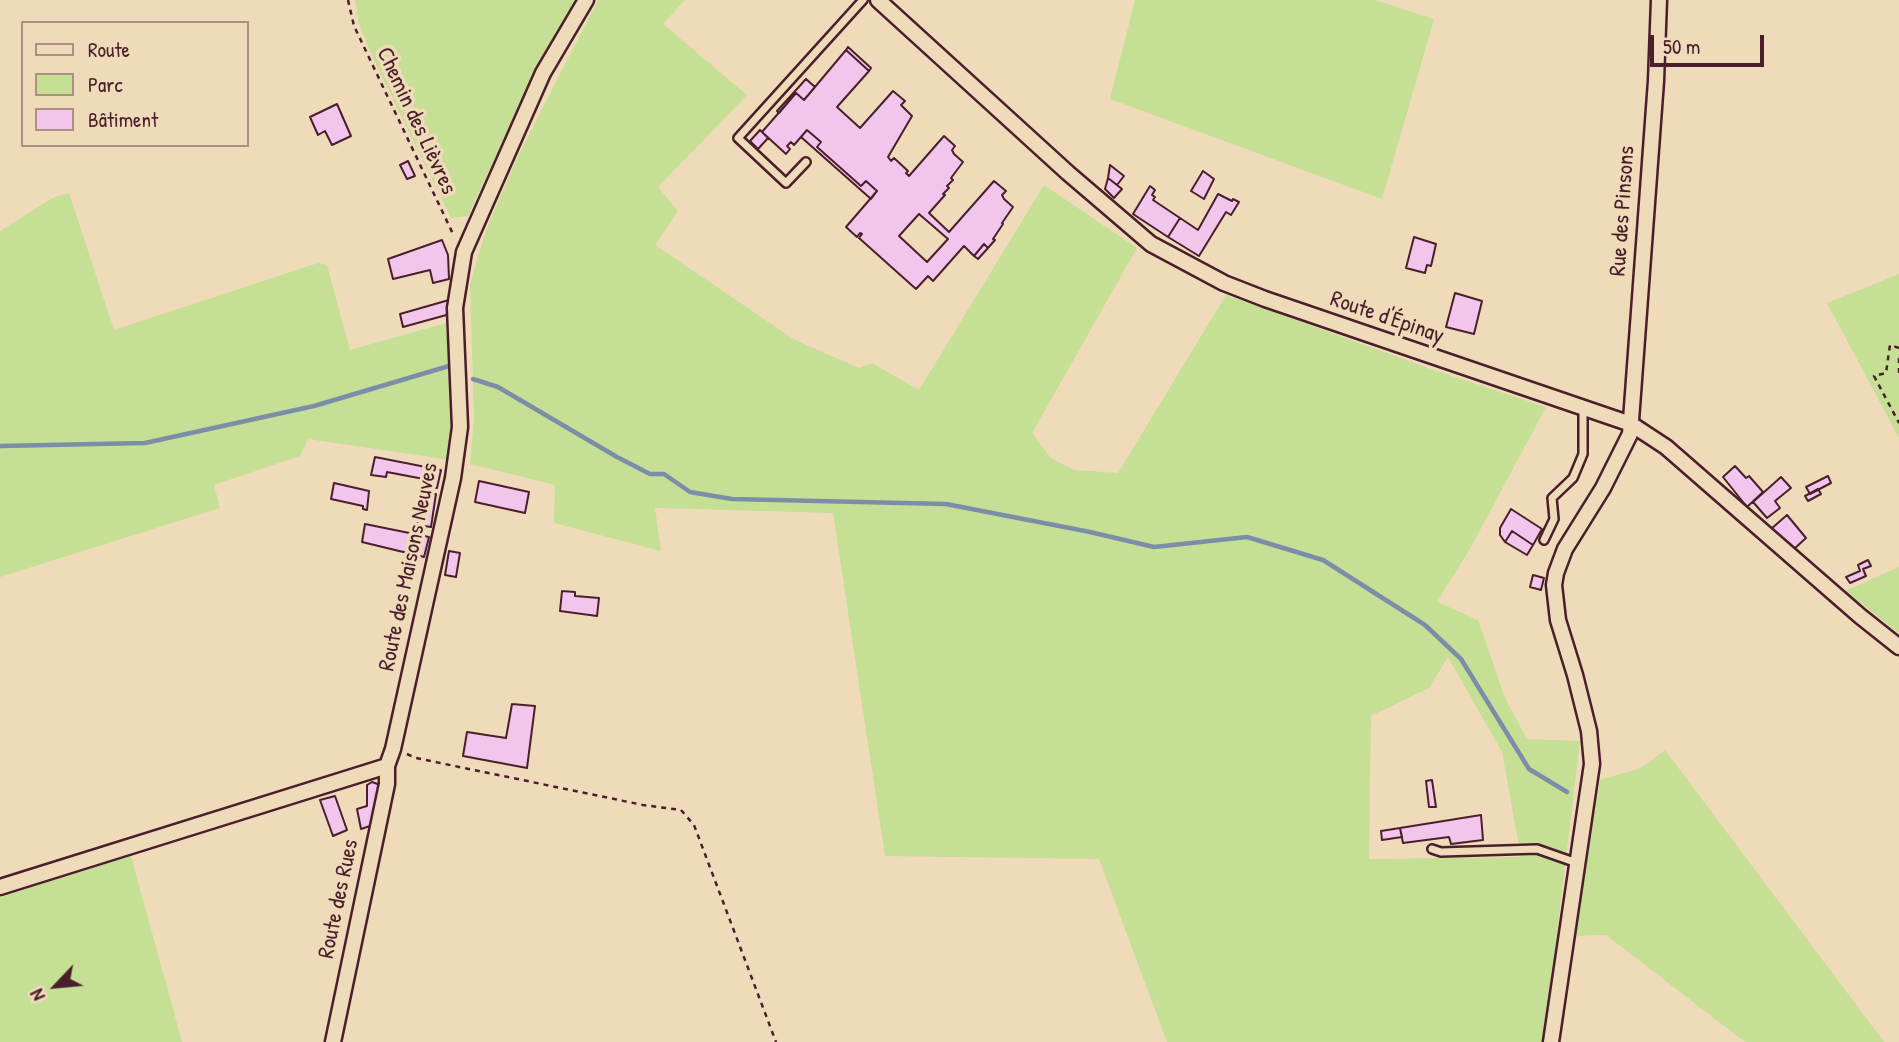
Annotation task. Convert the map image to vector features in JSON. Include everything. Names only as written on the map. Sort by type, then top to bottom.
[{"type":"street","name":"Route des Maisons Neuves","points":[[387,766],[453,478],[460,427],[455,308],[464,252],[543,74],[586,0]]},
{"type":"street","name":"Route d'Épinay","points":[[878,0],[1109,209],[1151,243],[1224,283],[1265,299],[1583,410],[1631,424],[1665,447],[1899,647]]},
{"type":"street","name":"Rue des Pinsons","points":[[1550,1042],[1590,789],[1591,747],[1576,675],[1558,620],[1554,585],[1565,549],[1619,458],[1630,434],[1656,80],[1659,0]]},
{"type":"street","points":[[0,887],[387,766]]},
{"type":"street","name":"Route des Rues","points":[[333,1042],[387,783],[387,766]]},
{"type":"lane","points":[[806,162],[786,183],[738,138],[863,0]]},
{"type":"lane","points":[[1544,540],[1555,519],[1552,498],[1573,478],[1583,454],[1583,410]]},
{"type":"lane","points":[[1432,849],[1441,852],[1537,849],[1577,863]]},
{"type":"path","name":"Chemin des Lièvres","points":[[348,0],[354,26],[450,231],[464,252]]},
{"type":"path","points":[[1899,348],[1890,345],[1886,373],[1874,376],[1899,423]]},
{"type":"path","points":[[1899,358],[1899,376]]},
{"type":"path","points":[[393,749],[416,758],[681,810],[694,825],[776,1042]]},
{"type":"green space","points":[[355,0],[578,0],[536,68],[468,216],[451,218],[374,60],[359,24]]},
{"type":"green space","points":[[598,0],[685,0],[663,24],[747,95],[658,187],[678,211],[655,245],[795,340],[859,368],[872,363],[919,390],[1044,185],[1137,248],[1032,433],[1051,458],[1074,470],[1118,473],[1226,295],[1431,369],[1546,407],[1471,547],[1437,602],[1478,620],[1505,698],[1527,739],[1580,741],[1544,1042],[1167,1042],[1099,859],[885,856],[833,513],[655,508],[661,551],[554,523],[555,485],[470,464],[474,420],[470,284],[486,230],[517,158]],"holes":[[[1448,657],[1502,752],[1521,857],[1369,859],[1371,716],[1429,688]]]},
{"type":"green space","points":[[1135,0],[1375,0],[1434,19],[1382,199],[1110,99]]},
{"type":"green space","points":[[69,193],[114,330],[318,263],[327,265],[350,350],[446,323],[451,394],[451,460],[308,439],[300,456],[214,485],[220,508],[0,577],[0,231],[54,197]]},
{"type":"green space","points":[[1899,274],[1899,438],[1827,303]]},
{"type":"green space","points":[[1899,567],[1899,633],[1845,591]]},
{"type":"green space","points":[[1665,750],[1884,1042],[1745,1042],[1606,935],[1573,936],[1600,780],[1641,768]]},
{"type":"green space","points":[[131,856],[182,1042],[0,1042],[0,897]]},
{"type":"building","points":[[848,47],[871,68],[869,71],[846,50]]},
{"type":"building","points":[[846,50],[869,71],[837,107],[860,128],[893,91],[905,101],[901,105],[912,116],[888,157],[891,161],[894,158],[908,171],[906,173],[909,176],[944,136],[955,146],[952,150],[954,154],[963,162],[951,178],[953,180],[947,186],[949,188],[943,194],[945,195],[929,213],[949,232],[994,181],[1006,191],[1002,195],[1013,207],[993,239],[995,240],[988,248],[984,244],[974,256],[964,246],[933,281],[928,276],[916,289],[859,238],[862,234],[857,237],[846,227],[877,191],[866,181],[861,186],[817,147],[821,142],[807,130],[794,145],[791,142],[787,146],[790,149],[786,154],[762,132],[796,93],[804,100]],"holes":[[[919,214],[948,239],[927,262],[899,236]]]},
{"type":"building","points":[[806,79],[815,87],[804,100],[796,93],[779,113],[777,111]]},
{"type":"building","points":[[337,104],[351,136],[332,145],[325,131],[318,135],[310,117]]},
{"type":"building","points":[[760,130],[768,138],[758,149],[750,141]]},
{"type":"building","points":[[807,130],[821,142],[817,147],[861,186],[866,181],[877,191],[871,199],[801,137]]},
{"type":"building","points":[[408,161],[415,176],[407,179],[400,165]]},
{"type":"building","points":[[1110,165],[1124,176],[1117,185],[1108,178]]},
{"type":"building","points":[[1203,171],[1214,179],[1204,199],[1191,191]]},
{"type":"building","points":[[1108,178],[1122,189],[1114,198],[1105,189]]},
{"type":"building","points":[[1150,186],[1155,190],[1153,200],[1180,218],[1168,237],[1133,214]]},
{"type":"building","points":[[1218,194],[1239,202],[1231,215],[1226,212],[1199,256],[1168,237],[1180,218],[1198,230]]},
{"type":"building","points":[[1414,237],[1436,244],[1431,266],[1427,265],[1425,273],[1406,268]]},
{"type":"building","points":[[442,240],[448,255],[449,279],[433,283],[430,270],[393,279],[388,259]]},
{"type":"building","points":[[984,244],[988,248],[978,259],[974,256]]},
{"type":"building","points":[[1455,293],[1482,301],[1474,334],[1446,327]]},
{"type":"building","points":[[449,300],[450,314],[403,327],[400,314]]},
{"type":"building","points":[[375,457],[441,470],[437,488],[428,487],[429,480],[387,472],[386,477],[371,475]]},
{"type":"building","points":[[1735,466],[1746,478],[1749,476],[1763,492],[1747,507],[1723,477]]},
{"type":"building","points":[[1828,476],[1831,483],[1810,494],[1806,487]]},
{"type":"building","points":[[1781,477],[1791,488],[1775,501],[1780,508],[1767,518],[1753,502]]},
{"type":"building","points":[[479,481],[529,492],[525,513],[475,502]]},
{"type":"building","points":[[334,483],[369,491],[367,510],[363,509],[363,506],[331,499]]},
{"type":"building","points":[[1818,489],[1821,494],[1808,501],[1805,496]]},
{"type":"building","points":[[423,493],[436,494],[431,527],[417,525]]},
{"type":"building","points":[[1511,509],[1542,529],[1533,545],[1512,531],[1505,542],[1500,535],[1500,528]]},
{"type":"building","points":[[1787,515],[1806,538],[1794,549],[1771,529]]},
{"type":"building","points":[[365,524],[429,537],[424,557],[362,542]]},
{"type":"building","points":[[1512,531],[1533,545],[1527,555],[1505,542]]},
{"type":"building","points":[[449,551],[460,553],[456,577],[445,575]]},
{"type":"building","points":[[1868,560],[1871,566],[1863,569],[1866,576],[1850,583],[1846,577],[1860,571],[1858,565]]},
{"type":"building","points":[[1533,575],[1544,578],[1541,590],[1530,587]]},
{"type":"building","points":[[562,591],[575,592],[575,596],[599,598],[597,616],[560,611]]},
{"type":"building","points":[[512,704],[535,706],[527,768],[463,756],[467,732],[506,738]]},
{"type":"building","points":[[1432,780],[1436,807],[1429,807],[1426,781]]},
{"type":"building","points":[[372,782],[383,786],[374,828],[370,829],[370,826],[361,829],[357,809],[367,806],[367,785]]},
{"type":"building","points":[[335,796],[347,830],[333,836],[320,800]]},
{"type":"building","points":[[1481,815],[1483,840],[1451,844],[1449,837],[1403,843],[1400,828]]},
{"type":"building","points":[[1400,828],[1402,837],[1382,840],[1381,831]]},
{"type":"waterway","points":[[0,446],[145,443],[314,406],[449,366]]},
{"type":"waterway","points":[[473,379],[498,387],[617,457],[650,474],[664,474],[690,492],[732,499],[946,504],[1154,547],[1247,537],[1323,560],[1425,625],[1461,659],[1529,769],[1567,792]]}]
